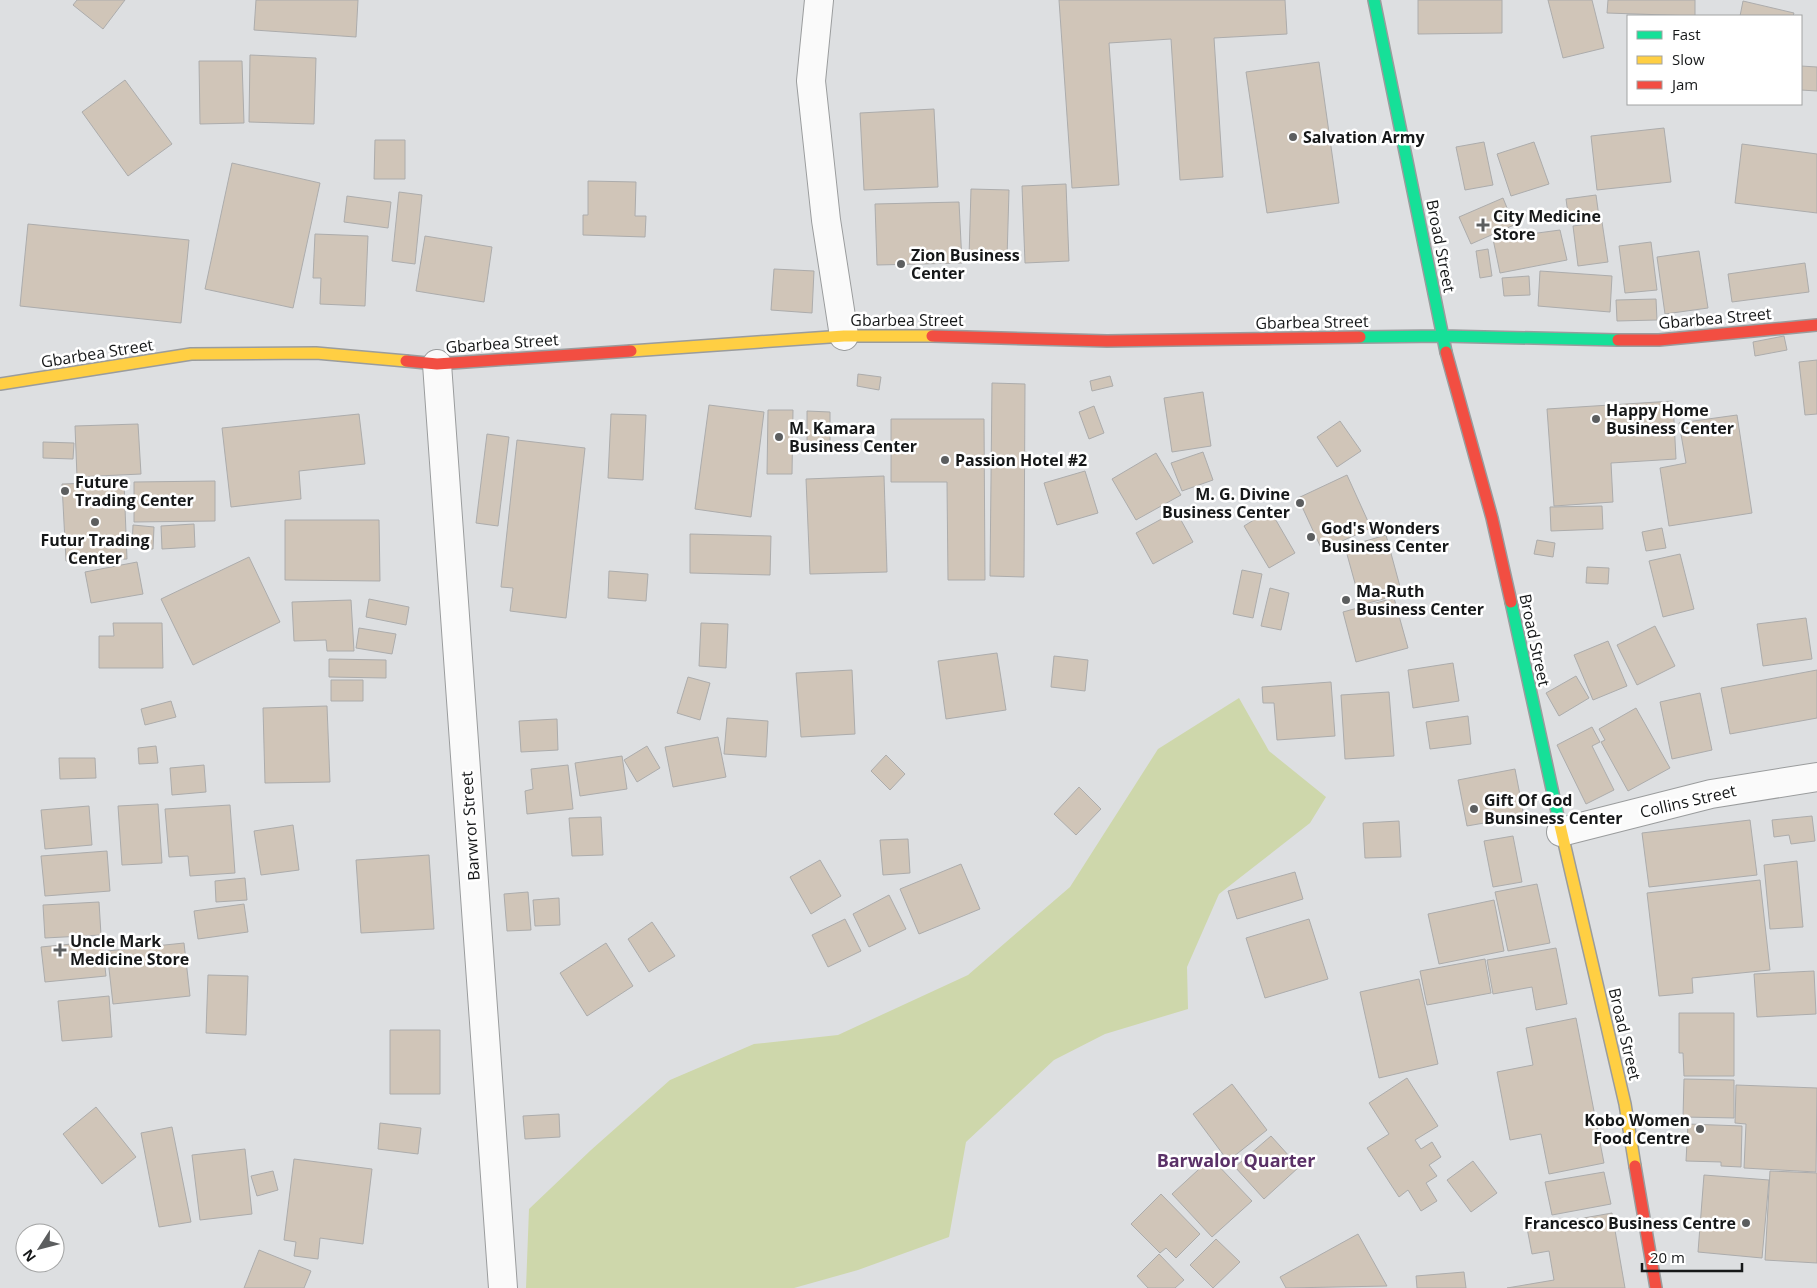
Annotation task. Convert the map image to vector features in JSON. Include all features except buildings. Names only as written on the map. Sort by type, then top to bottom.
[{"type":"street","points":[[818,0],[812,81],[826,220],[844,336]]},
{"type":"street","name":"Broad Street","points":[[1374,0],[1442,336],[1492,518],[1560,832],[1625,1104],[1656,1288]]},
{"type":"street","name":"Gbarbea Street","points":[[0,384],[191,354],[316,353],[437,364],[895,334],[1107,341],[1442,336],[1568,340],[1659,340],[1817,325]]},
{"type":"street","name":"Barwror Street","points":[[437,364],[503,1288]]},
{"type":"street","name":"Collins Street","points":[[1560,832],[1711,794],[1817,777]]},
{"type":"green space","points":[[1239,698],[1269,751],[1326,797],[1310,823],[1219,894],[1187,967],[1188,1009],[1105,1034],[1054,1060],[966,1142],[949,1237],[858,1270],[794,1288],[526,1288],[529,1209],[591,1150],[670,1080],[754,1044],[838,1035],[968,975],[1070,887],[1158,749]]},
{"type":"traffic: fast","points":[[1374,0],[1446,352]]},
{"type":"traffic: fast","points":[[1360,337],[1442,336],[1618,340]]},
{"type":"traffic: fast","points":[[1511,602],[1559,821]]},
{"type":"traffic: slow","points":[[631,351],[844,336],[932,336]]},
{"type":"traffic: slow","points":[[0,384],[191,354],[316,353],[406,361]]},
{"type":"traffic: slow","points":[[1559,821],[1625,1104],[1635,1166]]},
{"type":"traffic: jam","points":[[1618,340],[1659,340],[1817,325]]},
{"type":"traffic: jam","points":[[932,336],[1107,341],[1360,337]]},
{"type":"traffic: jam","points":[[406,361],[437,364],[631,351]]},
{"type":"traffic: jam","points":[[1446,352],[1492,518],[1511,602]]},
{"type":"traffic: jam","points":[[1635,1166],[1656,1288]]},
{"type":"place","name":"Salvation Army","points":[[1293,137]]},
{"type":"place","name":"City Medicine Store","points":[[1483,225]]},
{"type":"place","name":"Zion Business Center","points":[[901,264]]},
{"type":"place","name":"Happy Home Business Center","points":[[1596,419]]},
{"type":"place","name":"M. Kamara Business Center","points":[[779,437]]},
{"type":"place","name":"Passion Hotel #2","points":[[945,460]]},
{"type":"place","name":"Future Trading Center","points":[[65,491]]},
{"type":"place","name":"M. G. Divine Business Center","points":[[1300,503]]},
{"type":"place","name":"Futur Trading Center","points":[[95,522]]},
{"type":"place","name":"God's Wonders Business Center","points":[[1311,537]]},
{"type":"place","name":"Ma-Ruth Business Center","points":[[1346,600]]},
{"type":"place","name":"Gift Of God Bunsiness Center","points":[[1474,809]]},
{"type":"place","name":"Uncle Mark Medicine Store","points":[[60,950]]},
{"type":"place","name":"Kobo Women Food Centre","points":[[1700,1129]]},
{"type":"place","name":"Francesco Business Centre","points":[[1746,1223]]},
{"type":"district","name":"Barwalor Quarter","points":[[1236,1160]]}]
